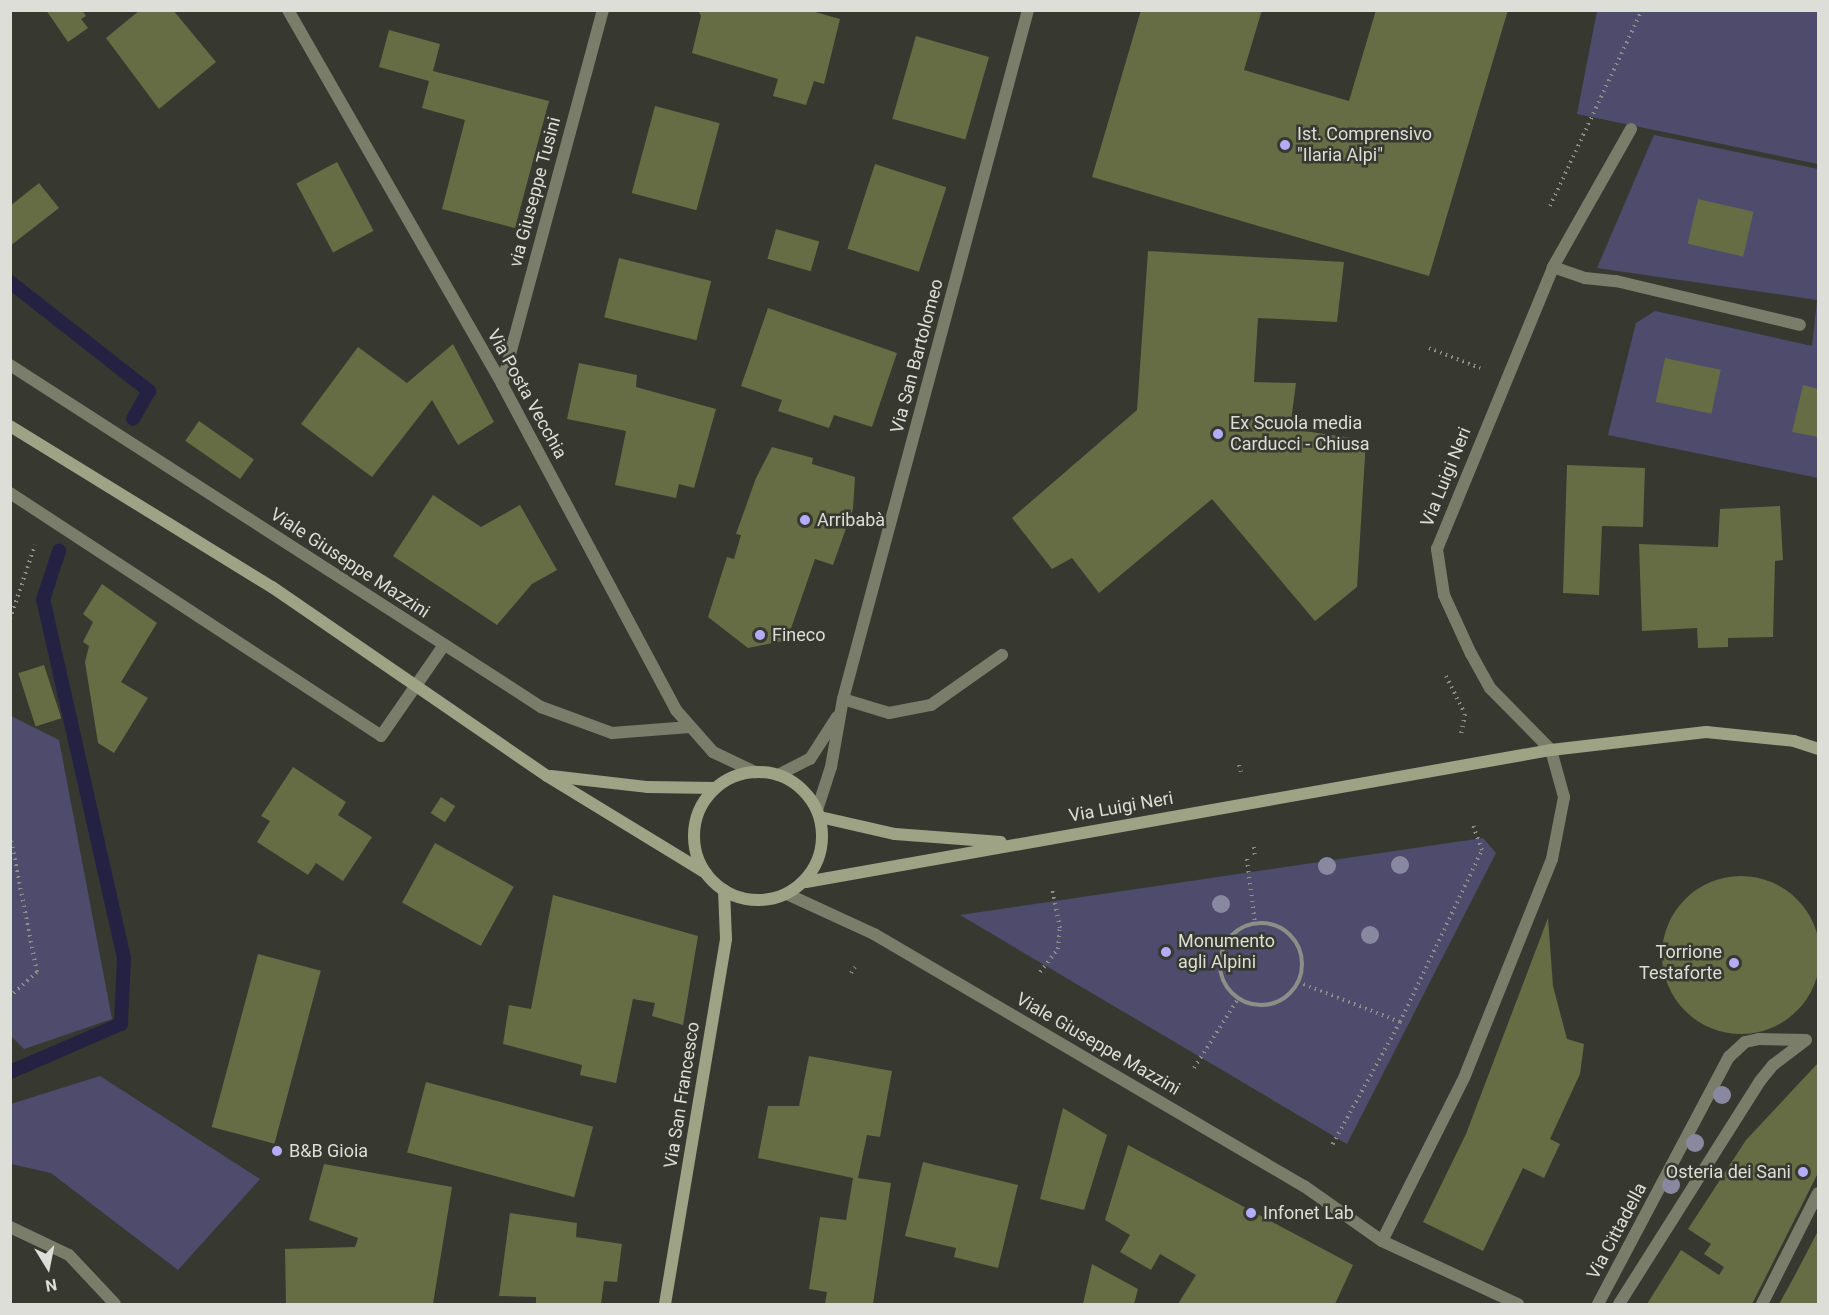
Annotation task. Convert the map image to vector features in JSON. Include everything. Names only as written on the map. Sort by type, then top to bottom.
[{"type":"main road","points":[[10,426],[272,587],[547,776],[706,873],[724,890],[752,900],[787,894],[806,882],[821,850],[819,814],[796,784],[778,775],[755,772],[733,777],[715,788],[700,807],[694,829],[696,852],[706,873]]},
{"type":"main road","name":"Via Luigi Neri","points":[[806,882],[1551,750],[1706,732],[1794,741],[1818,749]]},
{"type":"main road","points":[[547,776],[648,787],[715,788]]},
{"type":"main road","name":"Via Luigi Neri","points":[[819,814],[895,834],[1017,843]]},
{"type":"main road","name":"Via San Francesco","points":[[665,1305],[726,939],[724,890]]},
{"type":"street","name":"Via Posta Vecchia","points":[[288,10],[502,384],[676,710],[712,752],[755,772]]},
{"type":"street","name":"via Giuseppe Tusini","points":[[502,384],[603,10]]},
{"type":"street","name":"Via San Bartolomeo","points":[[842,705],[1028,10]]},
{"type":"street","name":"Via Luigi Neri","points":[[1382,1241],[1464,1078],[1552,859],[1564,797],[1551,750],[1490,688],[1471,654],[1444,595],[1437,549],[1553,267],[1632,129]]},
{"type":"street","points":[[1553,267],[1585,278],[1616,281],[1800,325]]},
{"type":"street","name":"Viale Giuseppe Mazzini","points":[[10,365],[541,707],[612,733],[690,727]]},
{"type":"street","points":[[10,493],[381,736],[444,645]]},
{"type":"street","points":[[842,705],[889,713],[931,705],[1002,655]]},
{"type":"street","points":[[778,775],[810,759],[842,705]]},
{"type":"street","points":[[819,814],[831,767],[842,705]]},
{"type":"street","name":"Viale Giuseppe Mazzini","points":[[787,894],[874,933],[1304,1186],[1382,1241],[1518,1305]]},
{"type":"street","name":"Via Cittadella","points":[[1598,1305],[1729,1058],[1752,1041],[1806,1040],[1773,1065],[1760,1081],[1619,1305]]},
{"type":"street","points":[[1762,1305],[1818,1195]]},
{"type":"street","points":[[10,1227],[69,1256],[116,1305]]},
{"type":"path","points":[[1429,348],[1481,368]]},
{"type":"path","points":[[10,619],[45,516]]},
{"type":"path","points":[[1239,765],[1241,772]]},
{"type":"path","points":[[1331,1147],[1400,1022],[1482,850],[1472,824]]},
{"type":"path","points":[[10,835],[37,972],[10,996]]},
{"type":"path","points":[[1254,847],[1255,856]]},
{"type":"path","points":[[1247,860],[1255,924]]},
{"type":"path","points":[[1040,972],[1058,949],[1060,928],[1052,888]]},
{"type":"path","points":[[1255,924],[1280,928],[1298,945],[1302,970],[1298,982],[1290,993],[1272,1003],[1251,1005],[1238,999],[1222,977],[1223,948],[1242,928],[1255,924]]},
{"type":"path","points":[[851,973],[855,967]]},
{"type":"path","points":[[1298,982],[1400,1022]]},
{"type":"path","points":[[1194,1068],[1238,999]]},
{"type":"shaded area","points":[[1597,11],[1818,11],[1818,164],[1577,114]]},
{"type":"shaded area","points":[[1654,135],[1818,169],[1818,478],[1608,435],[1636,323],[1655,311],[1812,346],[1817,300],[1597,268]]},
{"type":"shaded area","points":[[11,716],[59,740],[112,1019],[24,1049],[10,1035]]},
{"type":"shaded area","points":[[1483,838],[1496,853],[1347,1144],[960,915]]},
{"type":"shaded area","points":[[100,1076],[260,1179],[178,1270],[51,1173],[11,1164],[11,1104]]},
{"type":"building","points":[[46,10],[82,10],[86,16],[81,19],[88,28],[68,42]]},
{"type":"building","points":[[140,10],[173,10],[216,62],[159,109],[106,38]]},
{"type":"building","points":[[698,10],[808,10],[840,19],[824,84],[814,81],[806,105],[773,96],[778,79],[692,53],[701,16]]},
{"type":"building","name":"Ist. Comprensivo \"Ilaria Alpi\"","points":[[1141,10],[1262,10],[1244,70],[1349,101],[1376,10],[1508,10],[1429,276],[1092,177]]},
{"type":"building","points":[[389,30],[440,44],[433,71],[549,101],[515,228],[442,209],[465,120],[422,108],[429,81],[379,67]]},
{"type":"building","points":[[916,36],[989,57],[965,140],[892,119]]},
{"type":"building","points":[[655,106],[720,123],[696,210],[632,193]]},
{"type":"building","points":[[337,162],[374,231],[333,252],[296,184]]},
{"type":"building","points":[[875,164],[946,187],[919,272],[847,249]]},
{"type":"building","points":[[39,183],[59,208],[10,246],[10,206]]},
{"type":"building","points":[[1698,199],[1754,212],[1743,257],[1688,244]]},
{"type":"building","points":[[776,229],[819,241],[811,271],[767,259]]},
{"type":"building","name":"Ex Scuola media Carducci - Chiusa","points":[[1148,251],[1344,262],[1337,322],[1258,318],[1254,382],[1296,383],[1290,429],[1366,440],[1357,587],[1315,621],[1212,499],[1099,593],[1072,558],[1052,569],[1012,518],[1137,410]]},
{"type":"building","points":[[619,258],[711,281],[696,340],[604,317]]},
{"type":"building","points":[[768,308],[897,353],[872,427],[834,415],[829,428],[778,411],[782,400],[741,386]]},
{"type":"building","points":[[453,344],[494,422],[458,445],[432,400],[372,477],[301,424],[358,347],[407,383]]},
{"type":"building","points":[[1665,358],[1721,370],[1711,414],[1656,402]]},
{"type":"building","points":[[579,363],[637,375],[636,387],[716,409],[694,488],[679,484],[676,498],[615,485],[626,431],[567,419]]},
{"type":"building","points":[[1803,385],[1818,389],[1818,437],[1792,432]]},
{"type":"building","points":[[199,421],[254,459],[240,479],[185,441]]},
{"type":"building","points":[[772,447],[813,458],[812,464],[855,477],[853,509],[833,565],[815,559],[787,640],[748,648],[708,617],[727,557],[734,559],[741,535],[736,534],[756,478]]},
{"type":"building","points":[[1567,465],[1645,468],[1643,527],[1602,526],[1599,595],[1563,593]]},
{"type":"building","points":[[433,495],[481,527],[520,505],[557,570],[532,584],[497,625],[393,556]]},
{"type":"building","points":[[1780,506],[1783,560],[1775,561],[1773,637],[1728,638],[1728,647],[1698,648],[1697,628],[1642,631],[1639,544],[1718,547],[1720,509]]},
{"type":"building","points":[[102,584],[157,623],[121,682],[148,698],[114,753],[98,743],[85,662],[89,646],[83,642],[93,622],[83,614]]},
{"type":"building","points":[[44,665],[61,718],[36,727],[18,673]]},
{"type":"building","points":[[293,767],[346,802],[338,815],[372,837],[343,881],[316,863],[308,875],[257,842],[270,821],[261,816]]},
{"type":"building","points":[[441,797],[455,806],[445,822],[431,813]]},
{"type":"building","points":[[435,843],[514,887],[481,946],[402,902]]},
{"type":"building","points":[[1741,876],[1756,877],[1771,882],[1785,889],[1797,899],[1807,911],[1814,925],[1819,940],[1819,970],[1814,985],[1807,999],[1797,1011],[1785,1021],[1771,1028],[1756,1033],[1741,1034],[1726,1033],[1711,1028],[1697,1021],[1685,1011],[1675,999],[1668,985],[1663,970],[1662,955],[1663,940],[1668,925],[1675,911],[1685,899],[1697,889],[1711,882],[1726,877]]},
{"type":"building","points":[[553,895],[698,936],[683,1025],[652,1016],[655,1003],[633,999],[616,1083],[580,1075],[582,1065],[503,1044],[509,1005],[531,1009]]},
{"type":"building","points":[[1548,918],[1553,986],[1567,1039],[1584,1044],[1580,1074],[1550,1139],[1560,1144],[1544,1178],[1523,1168],[1483,1251],[1423,1222],[1466,1134]]},
{"type":"building","points":[[258,954],[321,971],[274,1144],[212,1127]]},
{"type":"building","points":[[809,1056],[892,1071],[880,1137],[867,1135],[858,1178],[891,1183],[873,1304],[825,1304],[827,1292],[809,1289],[820,1217],[846,1220],[853,1178],[758,1158],[768,1106],[799,1106]]},
{"type":"building","points":[[1818,1063],[1818,1173],[1752,1304],[1647,1304],[1681,1250],[1719,1275],[1724,1267],[1704,1254],[1711,1244],[1688,1229],[1746,1140]]},
{"type":"building","points":[[426,1082],[593,1127],[574,1197],[407,1153]]},
{"type":"building","points":[[1063,1108],[1107,1135],[1084,1210],[1040,1199]]},
{"type":"building","points":[[1128,1145],[1353,1265],[1335,1304],[1178,1304],[1196,1275],[1160,1254],[1151,1270],[1120,1252],[1130,1235],[1105,1220]]},
{"type":"building","points":[[923,1162],[1018,1185],[998,1268],[954,1257],[956,1248],[905,1236]]},
{"type":"building","points":[[324,1164],[452,1187],[433,1304],[286,1304],[285,1249],[355,1247],[358,1238],[309,1220]]},
{"type":"building","points":[[510,1213],[577,1223],[576,1237],[622,1244],[617,1282],[604,1281],[601,1304],[536,1304],[536,1297],[499,1296]]},
{"type":"building","points":[[1818,1231],[1818,1304],[1779,1304],[1794,1277]]},
{"type":"building","points":[[1092,1264],[1138,1289],[1134,1304],[1083,1304]]},
{"type":"waterway","points":[[10,282],[149,391],[133,419]]},
{"type":"waterway","points":[[10,1072],[121,1024],[124,958],[43,600],[59,551]]},
{"type":"place","name":"Ist. Comprensivo \"Ilaria Alpi\"","points":[[1285,145]]},
{"type":"place","name":"Ex Scuola media Carducci - Chiusa","points":[[1218,434]]},
{"type":"place","name":"Arribabà","points":[[805,520]]},
{"type":"place","name":"Fineco","points":[[760,635]]},
{"type":"place","name":"Monumento agli Alpini","points":[[1166,952]]},
{"type":"place","name":"Torrione Testaforte","points":[[1734,963]]},
{"type":"place","name":"B&B Gioia","points":[[277,1151]]},
{"type":"place","name":"Osteria dei Sani","points":[[1803,1172]]},
{"type":"place","name":"Infonet Lab","points":[[1251,1213]]}]
